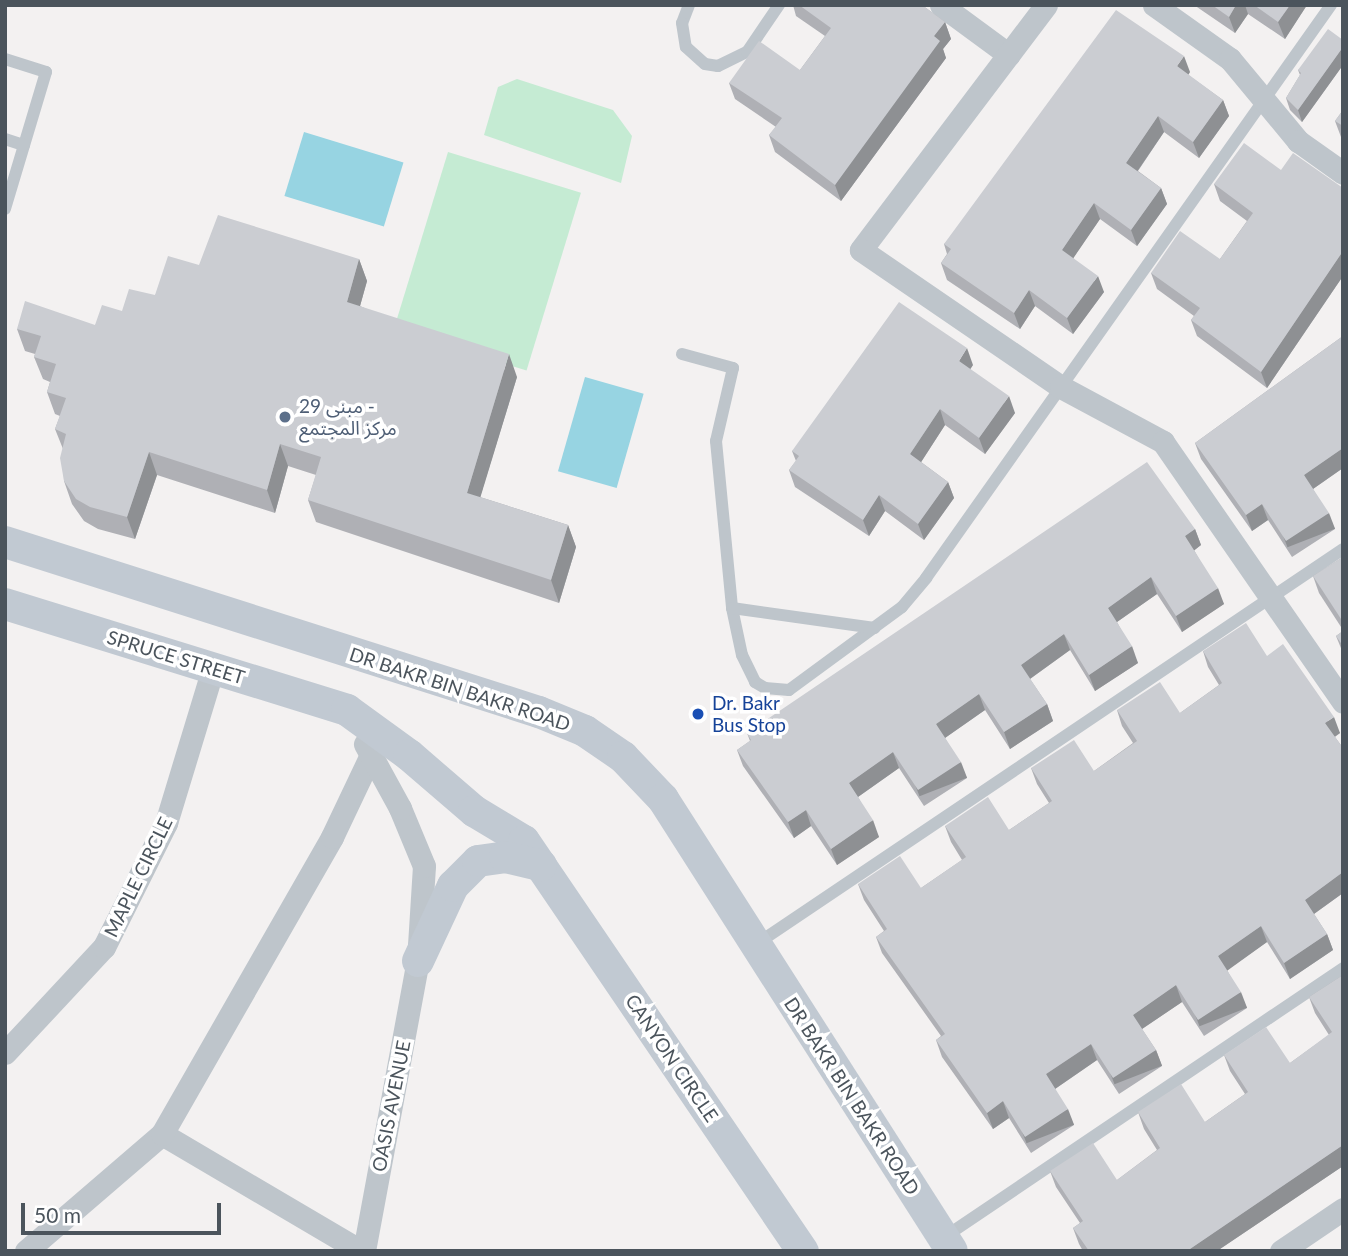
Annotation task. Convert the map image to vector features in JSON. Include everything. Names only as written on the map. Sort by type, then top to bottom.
[{"type":"main road","name":"DR BAKR BIN BAKR ROAD","points":[[5,542],[525,708],[585,731],[623,757],[663,799],[947,1244]]},
{"type":"main road","name":"SPRUCE STREET","points":[[5,604],[347,710]]},
{"type":"main road","name":"CANYON CIRCLE","points":[[347,710],[483,816],[524,841],[803,1251]]},
{"type":"main road","points":[[453,886],[483,816]]},
{"type":"main road","name":"OASIS AVENUE","points":[[418,961],[453,886],[478,861],[505,858],[541,865]]},
{"type":"street","points":[[941,5],[1009,55]]},
{"type":"street","points":[[1046,5],[861,250],[1061,387],[1163,442],[1343,702]]},
{"type":"street","points":[[1154,5],[1230,59],[1298,141],[1343,173]]},
{"type":"street","name":"MAPLE CIRCLE","points":[[5,1054],[104,947],[166,823],[213,668]]},
{"type":"street","name":"OASIS AVENUE","points":[[347,710],[424,866],[418,961],[362,1251]]},
{"type":"street","points":[[26,1251],[162,1134],[332,837],[371,755]]},
{"type":"street","points":[[162,1134],[362,1251]]},
{"type":"street","points":[[1281,1251],[1343,1209]]},
{"type":"lane","points":[[689,5],[682,23],[686,47],[705,64],[718,66],[747,52],[779,5]]},
{"type":"lane","points":[[681,354],[733,368],[716,441],[732,608],[748,671],[755,682],[777,691],[802,684],[902,607],[926,578],[1331,5]]},
{"type":"lane","points":[[5,60],[46,72],[5,209]]},
{"type":"lane","points":[[5,139],[24,145]]},
{"type":"lane","points":[[755,946],[1343,549]]},
{"type":"lane","points":[[732,608],[876,628]]},
{"type":"lane","points":[[947,1244],[1343,968]]},
{"type":"green space","points":[[517,79],[613,110],[632,136],[621,183],[484,135],[498,87]]},
{"type":"green space","points":[[448,152],[581,193],[527,371],[394,330]]},
{"type":"water","points":[[304,132],[403,162],[384,226],[284,196]]},
{"type":"water","points":[[585,377],[644,394],[617,488],[558,471]]},
{"type":"building","points":[[799,5],[922,5],[945,22],[934,36],[940,41],[835,185],[769,135],[782,118],[729,83],[759,41],[800,70],[831,28]]},
{"type":"building","points":[[1212,5],[1236,5],[1229,17]]},
{"type":"building","points":[[1254,5],[1290,5],[1278,22]]},
{"type":"building","points":[[1116,10],[1184,56],[1177,66],[1223,100],[1193,142],[1158,116],[1126,163],[1161,188],[1131,230],[1094,203],[1062,250],[1098,276],[1067,318],[1029,290],[1014,313],[941,263],[951,249],[944,244]]},
{"type":"building","points":[[1328,29],[1343,40],[1343,47],[1298,110],[1286,98],[1301,73],[1298,70]]},
{"type":"building","points":[[1343,110],[1343,126],[1335,121]]},
{"type":"building","points":[[1244,143],[1281,170],[1293,153],[1343,188],[1343,251],[1261,372],[1191,320],[1200,308],[1151,273],[1180,231],[1220,259],[1253,213],[1214,184]]},
{"type":"building","name":"مبنى 29 - مركز المجتمع","points":[[218,215],[359,259],[347,302],[509,354],[467,493],[568,525],[551,580],[308,500],[321,457],[280,444],[267,490],[149,452],[127,517],[90,507],[76,499],[64,481],[60,458],[66,434],[55,429],[66,398],[47,392],[56,364],[34,357],[41,336],[17,329],[25,301],[95,325],[102,305],[122,311],[129,289],[155,295],[168,256],[199,265]]},
{"type":"building","points":[[899,302],[967,348],[959,361],[1009,396],[979,438],[940,409],[910,454],[948,482],[918,524],[879,495],[863,520],[789,470],[799,456],[792,451]]},
{"type":"building","points":[[1343,336],[1343,448],[1304,475],[1329,513],[1286,541],[1262,504],[1246,515],[1195,443]]},
{"type":"building","points":[[1147,462],[1195,529],[1185,536],[1218,588],[1176,616],[1151,577],[1108,608],[1132,646],[1089,675],[1064,634],[1021,665],[1047,704],[1004,732],[979,694],[936,724],[961,762],[918,790],[893,752],[849,783],[873,820],[831,849],[806,810],[788,822],[737,750],[751,740],[747,733]]},
{"type":"building","points":[[1343,557],[1343,622],[1313,576]]},
{"type":"building","points":[[1246,623],[1267,656],[1283,644],[1334,717],[1325,723],[1343,748],[1343,872],[1305,900],[1327,934],[1284,963],[1261,926],[1218,956],[1241,992],[1198,1020],[1176,985],[1133,1015],[1156,1050],[1113,1078],[1091,1044],[1046,1074],[1068,1109],[1025,1137],[1003,1101],[987,1113],[936,1040],[945,1034],[876,937],[887,929],[858,884],[900,856],[921,888],[966,857],[945,826],[988,797],[1009,830],[1052,801],[1031,768],[1074,740],[1094,771],[1137,741],[1117,710],[1160,682],[1180,713],[1222,683],[1203,651]]},
{"type":"building","points":[[1343,631],[1343,646],[1336,636]]},
{"type":"building","points":[[1343,975],[1343,1145],[1187,1251],[1089,1251],[1073,1228],[1083,1221],[1050,1171],[1093,1143],[1117,1180],[1160,1148],[1138,1112],[1181,1084],[1205,1122],[1248,1092],[1224,1055],[1266,1027],[1290,1063],[1332,1032],[1309,997]]},
{"type":"place","name":"مبنى 29 - مركز المجتمع","points":[[285,417]]},
{"type":"place","name":"Dr. Bakr Bus Stop","points":[[698,714]]}]
